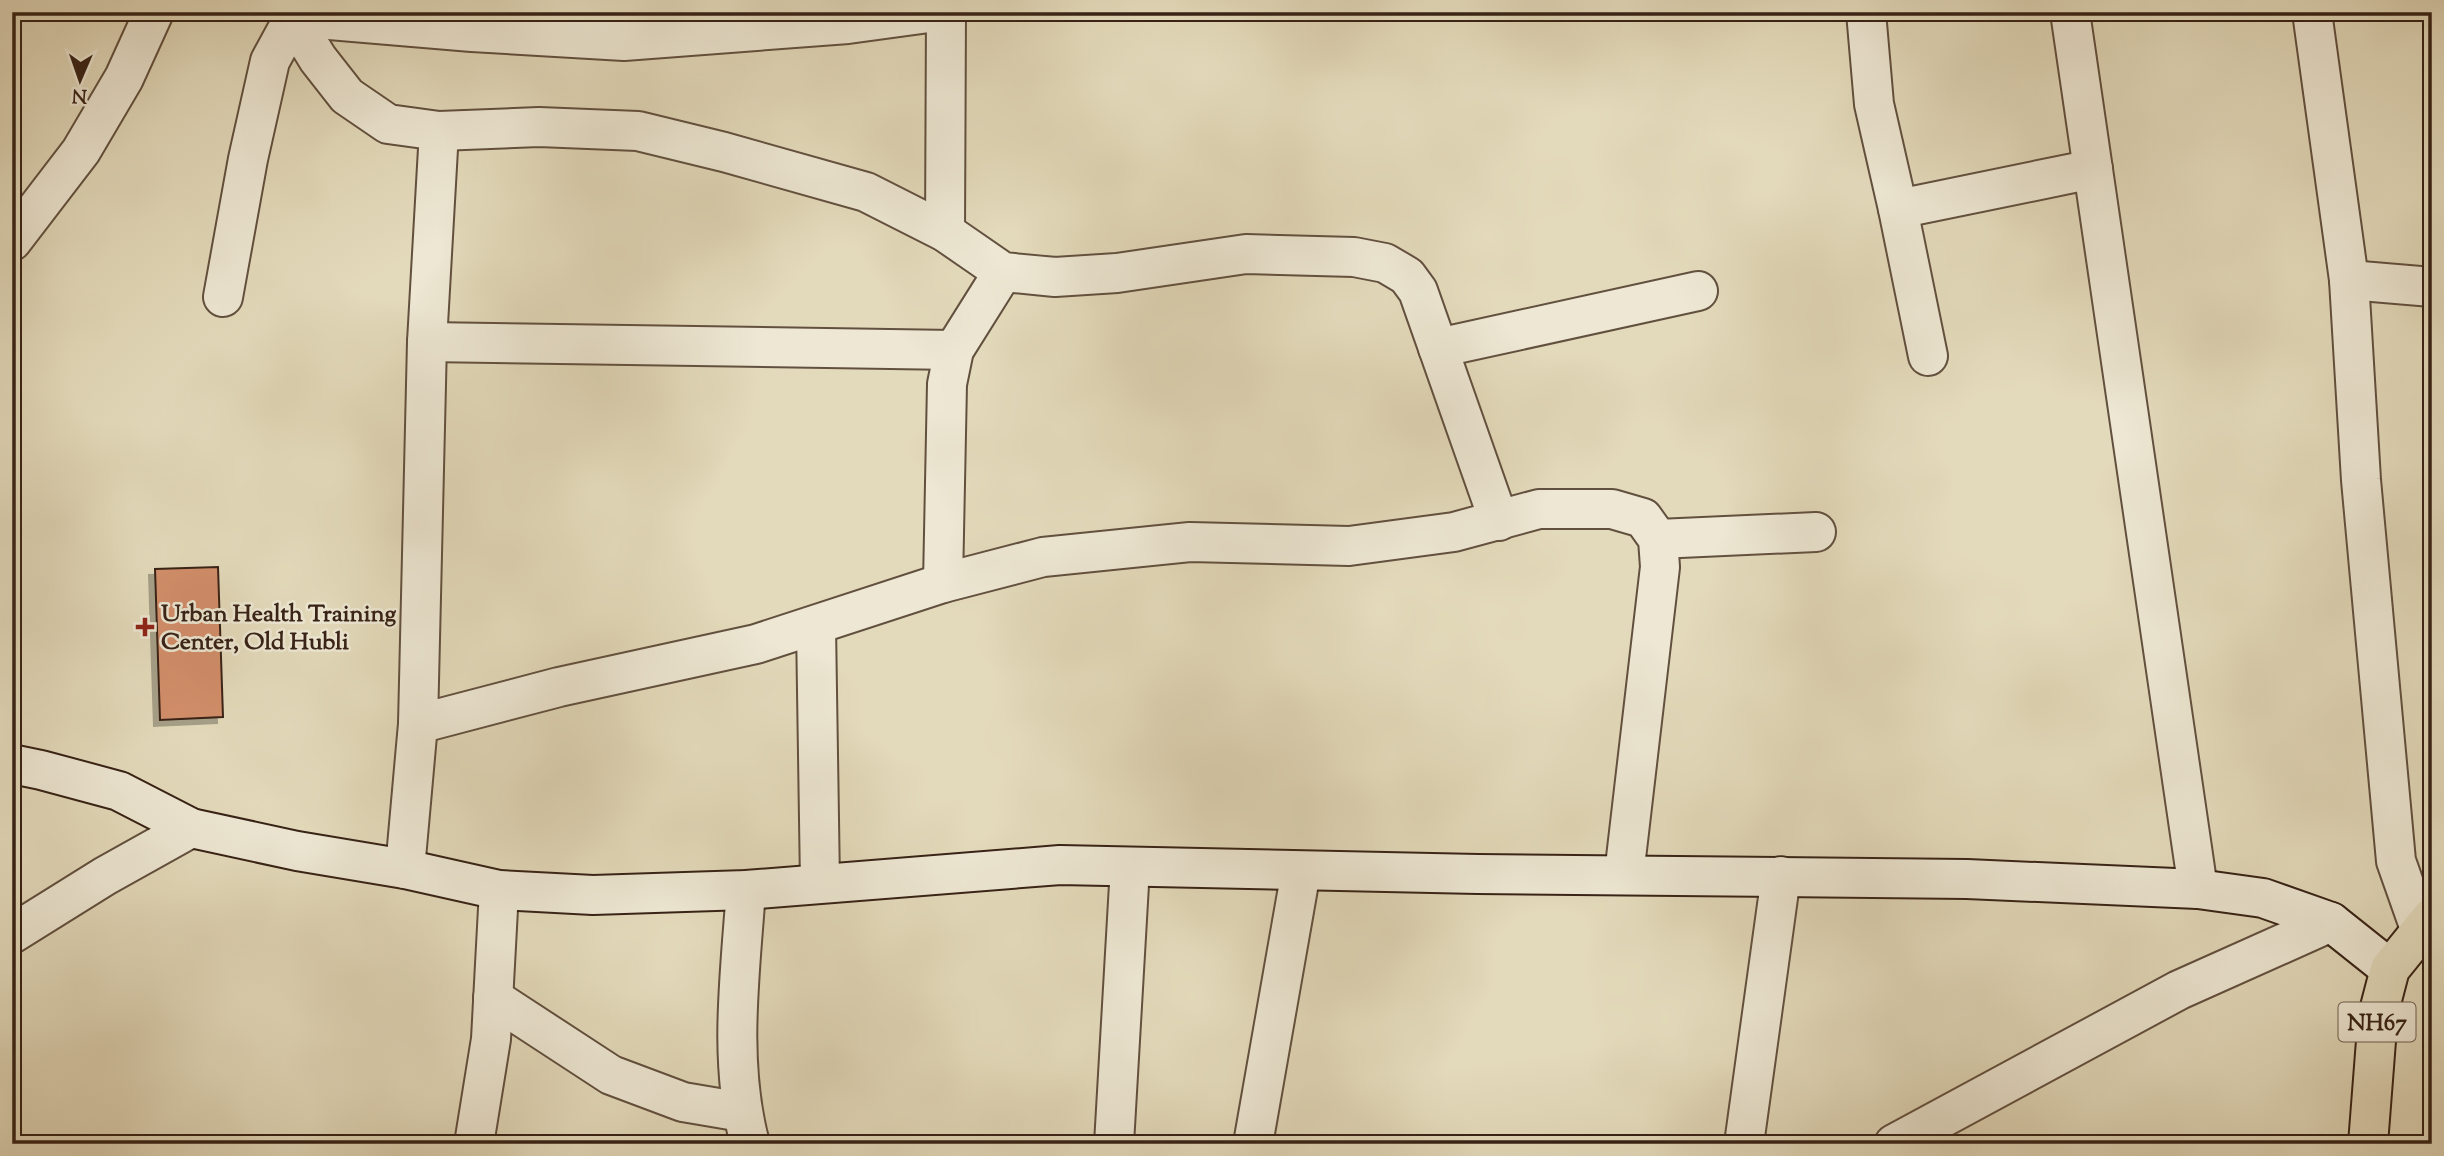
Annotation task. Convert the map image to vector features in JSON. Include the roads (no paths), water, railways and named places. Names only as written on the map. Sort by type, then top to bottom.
[{"type":"highway","name":"NH67","points":[[2368,1144],[2378,1015],[2390,969],[2426,923]]},
{"type":"street","points":[[12,241],[81,151],[124,78],[154,12]]},
{"type":"street","points":[[291,15],[472,32],[624,41],[848,24],[936,12]]},
{"type":"street","points":[[946,12],[946,232]]},
{"type":"street","points":[[1867,12],[1874,104],[1928,356]]},
{"type":"street","points":[[2070,12],[2198,889]]},
{"type":"street","points":[[2312,12],[2349,280],[2361,480],[2396,861],[2426,923]]},
{"type":"street","points":[[291,15],[318,59],[347,96],[388,124],[439,131],[539,127],[638,131],[866,192],[946,232],[1003,272],[1055,277],[1117,274],[1246,254],[1365,259],[1385,263],[1407,276],[1418,291],[1499,521]]},
{"type":"street","points":[[223,297],[248,159],[270,61],[291,15]]},
{"type":"street","points":[[405,869],[418,724],[427,342],[439,131]]},
{"type":"street","points":[[1898,209],[2093,169]]},
{"type":"street","points":[[943,583],[947,384],[954,350],[1003,272]]},
{"type":"street","points":[[2349,280],[2432,287]]},
{"type":"street","points":[[1438,348],[1698,291]]},
{"type":"street","points":[[427,342],[954,350]]},
{"type":"street","points":[[418,724],[559,687],[756,644],[943,583],[1043,557],[1189,542],[1349,546],[1419,538],[1499,521],[1539,509],[1612,509],[1643,519],[1658,539],[1660,567],[1624,874]]},
{"type":"street","points":[[1658,539],[1816,532]]},
{"type":"street","points":[[816,626],[820,883]]},
{"type":"street","points":[[12,764],[119,792],[191,828],[499,890],[593,895],[746,890],[1060,865],[1301,871],[1968,879],[2198,889],[2263,898],[2330,922],[2390,969]]},
{"type":"street","points":[[12,934],[191,828]]},
{"type":"street","points":[[1114,1144],[1130,867]]},
{"type":"street","points":[[1253,1144],[1301,871]]},
{"type":"street","points":[[1744,1144],[1781,876]]},
{"type":"street","points":[[474,1144],[491,1039],[499,890]]},
{"type":"street","points":[[493,998],[611,1075],[746,1128],[736,1044],[746,890]]},
{"type":"street","points":[[1894,1144],[2179,990],[2330,922]]},
{"type":"place","name":"Urban Health Training Center, Old Hubli","points":[[145,627]]}]
